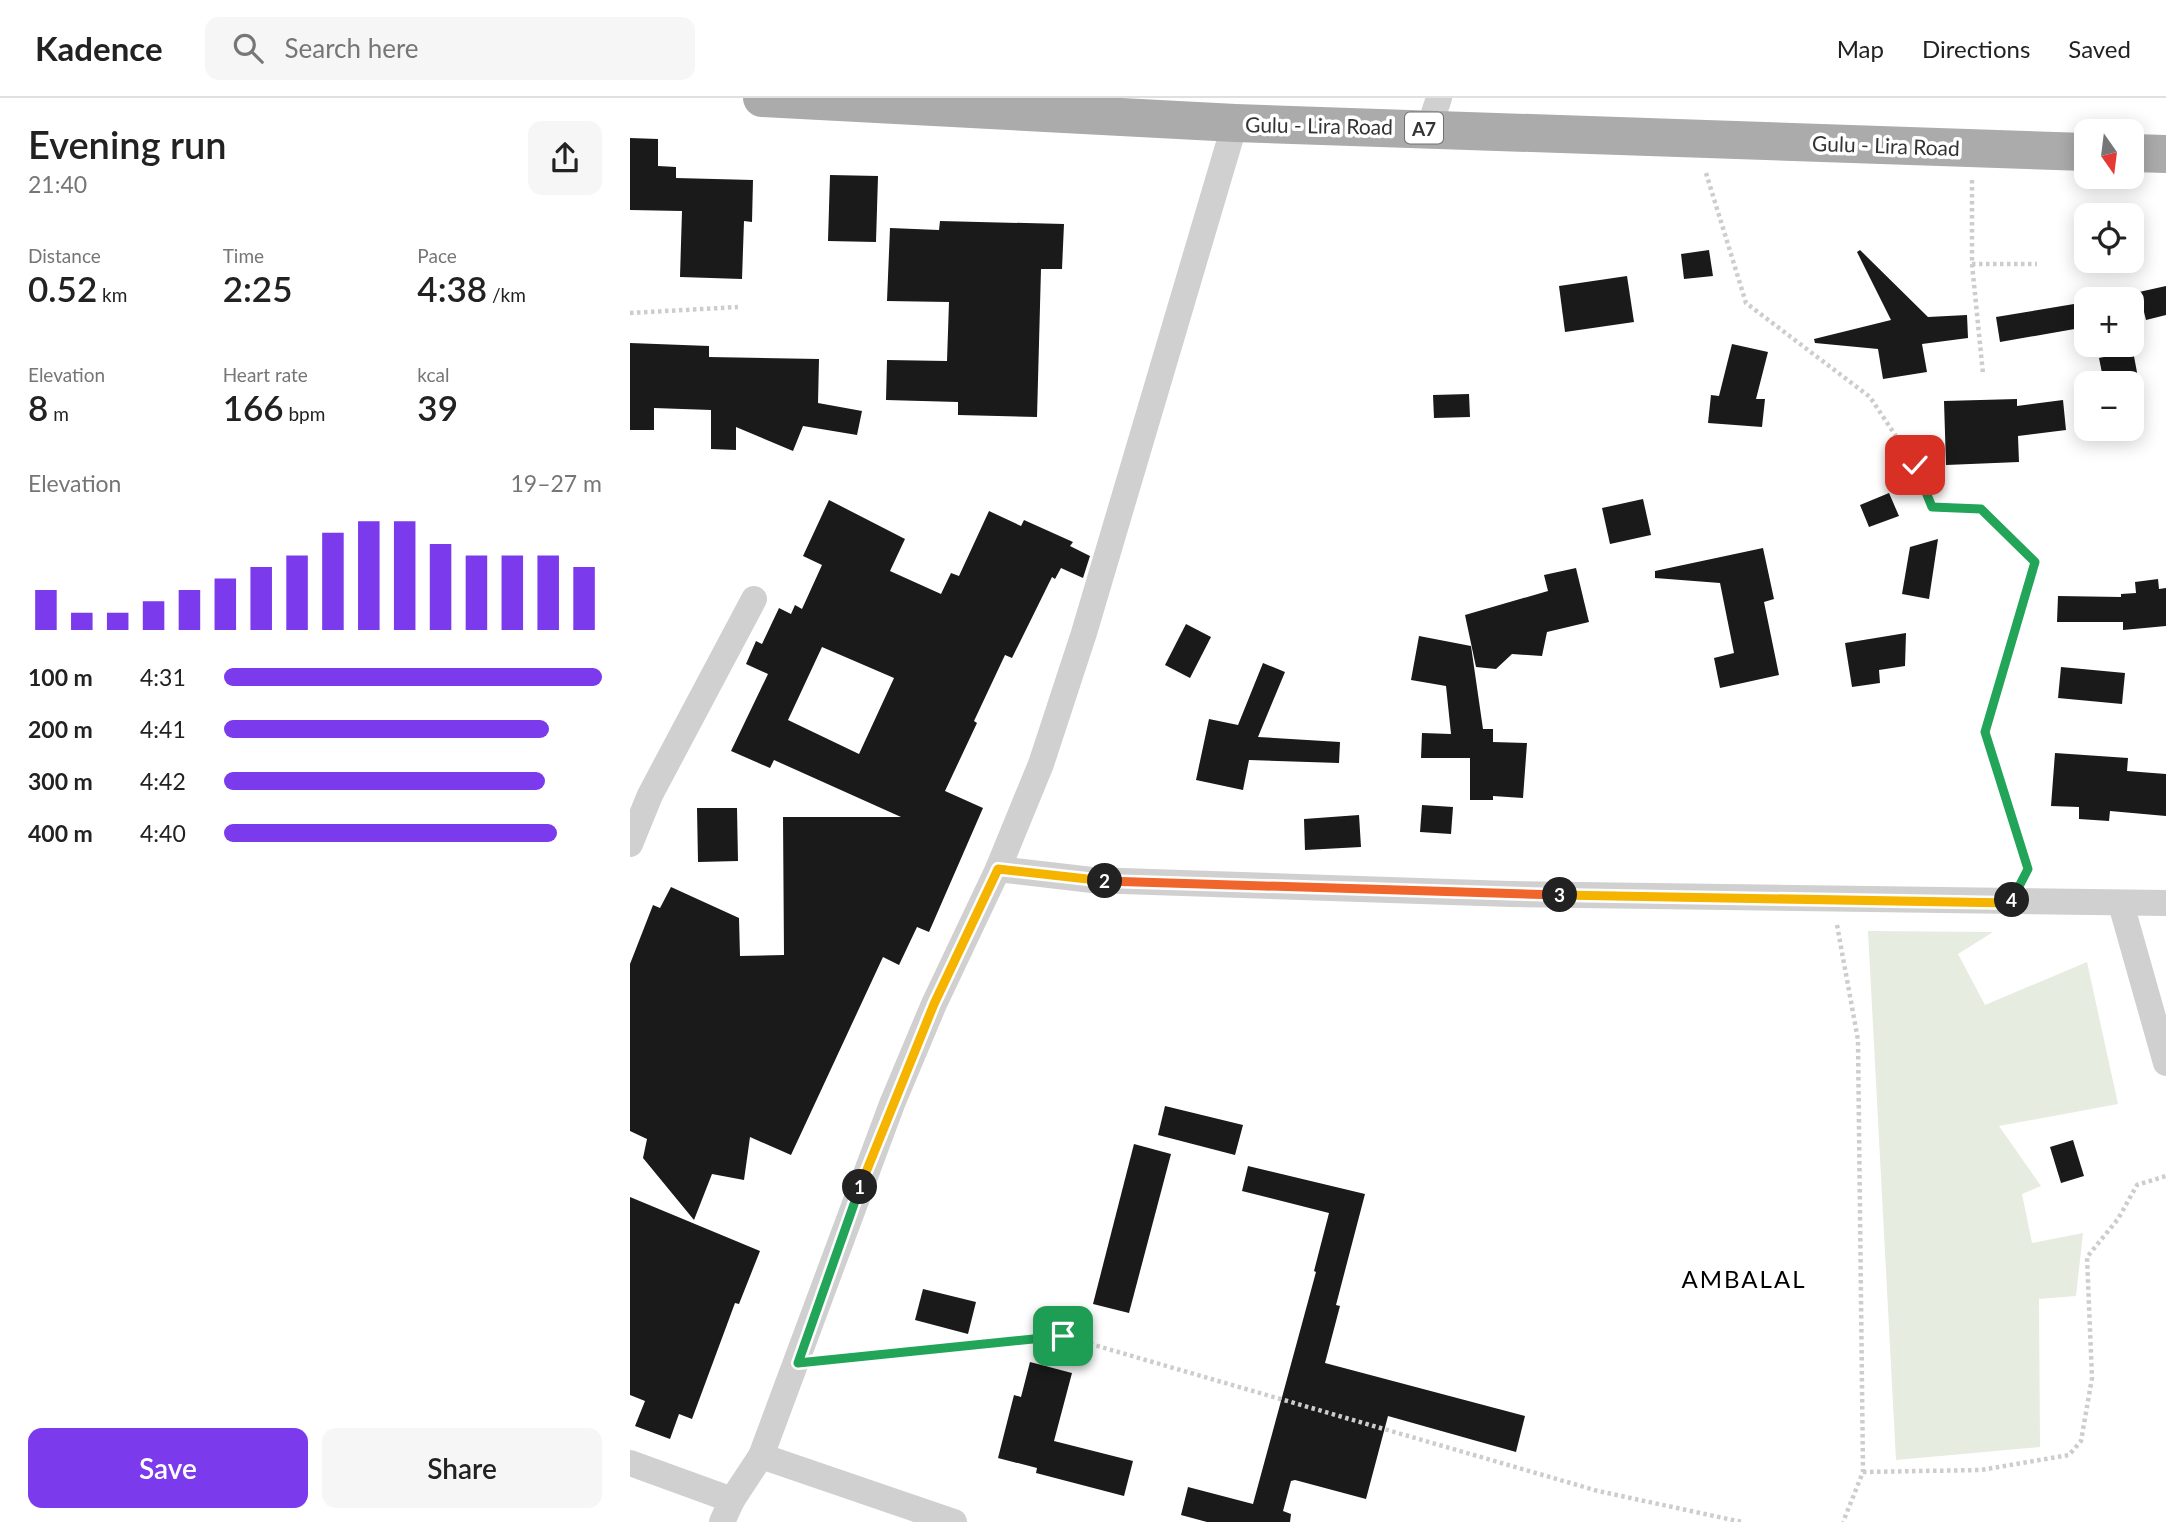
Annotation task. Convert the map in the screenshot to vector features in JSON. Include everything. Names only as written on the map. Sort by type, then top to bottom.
[{"type":"main road","name":"Gulu - Lira Road","points":[[762,98],[1235,123],[1434,113],[1698,138],[2074,152]]},
{"type":"main road","points":[[2144,153],[2166,154]]},
{"type":"street","points":[[630,1463],[727,1511],[761,1457],[892,1104],[934,1004],[998,869],[1041,764],[1084,633],[1235,123]]},
{"type":"street","points":[[630,844],[640,791],[754,599]]},
{"type":"street","points":[[998,869],[1106,881],[1832,900],[2166,903]]},
{"type":"street","points":[[2121,904],[2166,1063]]},
{"type":"street","points":[[761,1457],[954,1522]]},
{"type":"path","points":[[1698,138],[1714,202],[1746,303],[1870,397],[1915,465],[1932,507],[1981,509],[2035,562],[1985,732],[2028,869],[2010,903]]},
{"type":"path","points":[[1972,148],[1972,264],[1983,374]]},
{"type":"path","points":[[1972,264],[2037,264]]},
{"type":"path","points":[[630,313],[738,307]]},
{"type":"path","points":[[1832,900],[1858,1040],[1863,1472],[1843,1522]]},
{"type":"path","points":[[1863,1472],[1981,1470],[2069,1455],[2081,1441],[2092,1378],[2087,1257],[2118,1219],[2137,1185],[2166,1176]]},
{"type":"path","points":[[798,1363],[1063,1336],[1598,1491],[1742,1522]]},
{"type":"shaded area","points":[[1868,931],[1993,932],[1958,954],[1985,1005],[2087,962],[2118,1104],[1999,1126],[2041,1186],[2022,1194],[2032,1243],[2083,1233],[2076,1296],[2039,1299],[2040,1447],[1896,1460]]},
{"type":"building","points":[[630,138],[658,139],[658,166],[676,167],[676,178],[753,180],[752,222],[744,221],[742,279],[680,277],[682,211],[630,210]]},
{"type":"building","points":[[830,175],[878,176],[876,242],[828,241]]},
{"type":"building","points":[[940,221],[1064,224],[1062,269],[1041,269],[1037,417],[958,415],[958,402],[886,400],[887,360],[947,361],[949,302],[887,301],[890,228],[939,230]]},
{"type":"building","points":[[1709,250],[1713,276],[1684,279],[1681,254]]},
{"type":"building","points":[[1860,250],[1928,317],[1967,315],[1968,338],[1922,344],[1927,372],[1883,379],[1878,349],[1815,343],[1814,339],[1891,320],[1857,252]]},
{"type":"building","points":[[1627,276],[1634,322],[1565,332],[1559,286]]},
{"type":"building","points":[[2166,286],[2166,315],[2146,320],[2144,291]]},
{"type":"building","points":[[2074,304],[2074,329],[2000,342],[1996,317]]},
{"type":"building","points":[[630,343],[709,346],[709,357],[819,359],[818,403],[862,411],[857,435],[803,426],[793,451],[736,427],[736,450],[711,449],[711,410],[654,408],[654,430],[630,430]]},
{"type":"building","points":[[1732,344],[1768,352],[1756,399],[1765,399],[1762,427],[1708,423],[1711,395],[1719,396]]},
{"type":"building","points":[[2134,357],[2137,371],[2102,371],[2099,358]]},
{"type":"building","points":[[1469,394],[1470,417],[1434,418],[1433,395]]},
{"type":"building","points":[[2017,399],[2017,406],[2063,400],[2066,430],[2018,436],[2019,462],[1946,465],[1944,401]]},
{"type":"building","points":[[1889,493],[1899,516],[1869,527],[1860,505]]},
{"type":"building","points":[[1643,499],[1651,535],[1610,544],[1602,508]]},
{"type":"building","points":[[829,500],[905,539],[890,571],[941,594],[951,573],[959,576],[989,511],[1021,526],[1024,520],[1073,542],[1070,546],[1090,556],[1083,578],[1061,568],[1055,579],[1052,577],[1012,658],[1005,655],[974,721],[977,723],[945,791],[983,808],[929,932],[917,927],[899,965],[883,957],[791,1155],[750,1137],[744,1180],[712,1174],[694,1220],[643,1158],[647,1139],[630,1131],[630,964],[653,905],[660,908],[671,887],[739,918],[740,956],[784,955],[783,817],[901,817],[774,760],[770,768],[731,751],[768,674],[746,664],[756,641],[762,644],[779,608],[791,614],[795,605],[802,609],[822,565],[803,556]],"holes":[[[822,647],[894,678],[859,754],[788,720]]]},
{"type":"building","points":[[1938,539],[1929,599],[1902,594],[1910,547]]},
{"type":"building","points":[[1763,548],[1774,599],[1764,602],[1779,675],[1720,688],[1714,658],[1734,653],[1720,583],[1655,578],[1655,571]]},
{"type":"building","points":[[1576,568],[1589,622],[1547,632],[1542,656],[1512,654],[1496,669],[1476,667],[1465,615],[1548,591],[1544,575]]},
{"type":"building","points":[[2158,579],[2159,589],[2166,588],[2166,626],[2123,630],[2123,622],[2057,622],[2058,596],[2121,597],[2121,594],[2136,593],[2135,582]]},
{"type":"building","points":[[1186,624],[1211,637],[1190,678],[1165,665]]},
{"type":"building","points":[[1906,633],[1905,666],[1879,670],[1880,683],[1852,687],[1845,643]]},
{"type":"building","points":[[1419,636],[1471,646],[1483,729],[1493,729],[1493,742],[1527,743],[1523,798],[1493,796],[1493,800],[1470,800],[1470,758],[1421,758],[1422,733],[1451,734],[1446,686],[1411,680]]},
{"type":"building","points":[[1263,663],[1285,672],[1258,737],[1340,742],[1339,763],[1249,760],[1243,790],[1196,780],[1209,719],[1238,725]]},
{"type":"building","points":[[2061,667],[2125,673],[2122,704],[2058,698]]},
{"type":"building","points":[[2055,753],[2128,758],[2127,771],[2166,774],[2166,816],[2110,811],[2109,821],[2079,819],[2079,807],[2051,806]]},
{"type":"building","points":[[1422,805],[1453,807],[1451,834],[1420,832]]},
{"type":"building","points":[[697,808],[737,808],[738,861],[698,862]]},
{"type":"building","points":[[1359,815],[1361,847],[1305,850],[1304,819]]},
{"type":"building","points":[[1165,1106],[1243,1125],[1235,1155],[1158,1135]]},
{"type":"building","points":[[2073,1140],[2084,1176],[2061,1183],[2050,1147]]},
{"type":"building","points":[[1134,1144],[1171,1154],[1129,1313],[1093,1304]]},
{"type":"building","points":[[1248,1166],[1365,1194],[1336,1305],[1340,1306],[1325,1363],[1525,1416],[1516,1452],[1388,1416],[1366,1499],[1295,1480],[1291,1481],[1283,1511],[1291,1514],[1290,1522],[1207,1522],[1181,1515],[1188,1487],[1253,1504],[1316,1272],[1314,1271],[1329,1213],[1242,1191]]},
{"type":"building","points":[[630,1197],[760,1251],[739,1304],[735,1303],[692,1419],[679,1414],[670,1439],[635,1426],[645,1401],[630,1395]]},
{"type":"building","points":[[923,1289],[976,1302],[968,1334],[915,1320]]},
{"type":"building","points":[[1030,1362],[1072,1373],[1054,1441],[1133,1461],[1124,1496],[1036,1473],[1037,1468],[998,1458],[1014,1395],[1021,1397]]},
{"type":"district","name":"AMBALAL","points":[[1744,1278]]},
{"type":"route","points":[[1063,1336],[798,1363],[842,1233],[892,1104],[934,1004],[998,869],[1092,880],[1510,894],[2010,903],[2028,869],[1985,732],[2035,562],[1981,509],[1932,507],[1915,465]]}]
